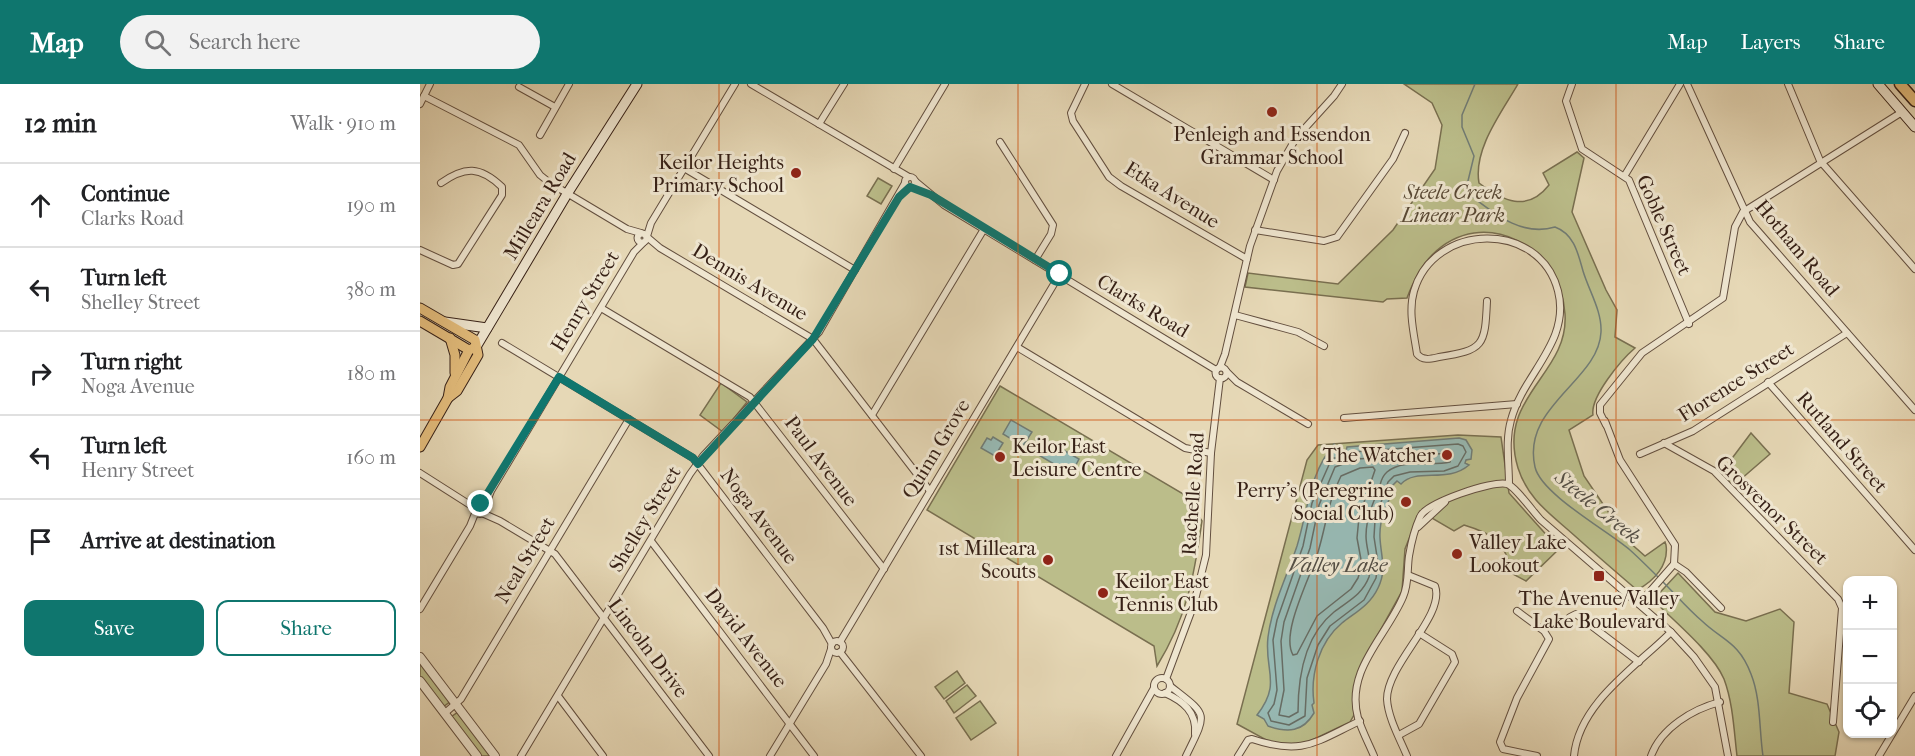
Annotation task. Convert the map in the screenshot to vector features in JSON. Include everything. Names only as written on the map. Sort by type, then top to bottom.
[{"type":"highway","points":[[1900,84],[1915,101]]},
{"type":"main road","name":"Milleara Road","points":[[420,447],[448,398],[456,375],[637,84]]},
{"type":"main road","points":[[1878,84],[1915,127]]},
{"type":"main road","points":[[420,308],[475,339],[473,349],[420,321]]},
{"type":"main road","points":[[445,322],[487,328]]},
{"type":"main road","points":[[450,338],[455,355],[456,375]]},
{"type":"main road","name":"Milleara Road","points":[[448,398],[457,390],[478,356],[473,349]]},
{"type":"street","points":[[420,104],[430,84]]},
{"type":"street","points":[[540,135],[569,84]]},
{"type":"street","name":"Henry Street","points":[[420,609],[735,84]]},
{"type":"street","name":"Clarks Road","points":[[752,84],[894,169],[909,183],[984,229],[1308,424]]},
{"type":"street","points":[[819,124],[844,84]]},
{"type":"street","points":[[894,169],[945,84]]},
{"type":"street","name":"Etka Avenue","points":[[1085,84],[1072,106],[1073,122],[1109,177],[1248,259]]},
{"type":"street","points":[[1112,84],[1274,180]]},
{"type":"street","name":"Rachelle Road","points":[[1166,679],[1194,604],[1206,555],[1211,453],[1222,372],[1255,230],[1274,180],[1296,138],[1342,84]]},
{"type":"street","name":"Goble Street","points":[[1572,84],[1566,100],[1582,149],[1625,175],[1689,324]]},
{"type":"street","points":[[1625,175],[1680,84]]},
{"type":"street","name":"Hotham Road","points":[[1687,84],[1743,212],[1915,410]]},
{"type":"street","points":[[1788,84],[1821,163],[1915,269]]},
{"type":"street","points":[[519,87],[555,107]]},
{"type":"street","name":"Dennis Avenue","points":[[424,96],[519,145],[540,175],[567,194],[813,339],[930,491]]},
{"type":"street","points":[[1639,604],[1674,564],[1675,545],[1620,460],[1600,413],[1600,405],[1642,353],[1689,324],[1724,298],[1735,227],[1743,212],[1902,112]]},
{"type":"street","points":[[1255,230],[1324,242],[1337,237],[1393,159],[1405,133]]},
{"type":"street","points":[[1000,142],[1053,225],[1051,234],[1035,260]]},
{"type":"street","points":[[684,168],[855,270]]},
{"type":"street","points":[[420,250],[453,265],[458,264],[502,195],[502,187],[473,170],[463,170],[441,183]]},
{"type":"street","name":"Shelley Street","points":[[521,756],[698,464],[813,339],[909,183]]},
{"type":"street","points":[[872,415],[984,229]]},
{"type":"street","points":[[1487,301],[1483,338],[1470,352],[1426,359],[1417,354],[1411,305],[1421,274],[1431,260],[1447,248],[1463,240],[1496,237],[1531,253],[1550,273],[1557,290],[1561,311],[1558,329],[1550,347],[1516,404],[1508,440],[1509,484],[1541,520],[1671,632],[1705,672],[1715,687],[1720,702],[1728,756]]},
{"type":"street","name":"Quinn Grove","points":[[771,756],[1060,274]]},
{"type":"street","name":"Paul Avenue","points":[[601,308],[755,402],[884,569]]},
{"type":"street","points":[[1235,315],[1298,332],[1324,346]]},
{"type":"street","name":"Florence Street","points":[[1640,454],[1693,431],[1848,333]]},
{"type":"street","name":"Noga Avenue","points":[[502,343],[693,458],[921,756]]},
{"type":"street","points":[[1017,346],[1185,448],[1211,453]]},
{"type":"street","name":"Rutland Street","points":[[1768,382],[1915,550]]},
{"type":"street","points":[[1344,418],[1516,404]]},
{"type":"street","name":"Neal Street","points":[[445,713],[456,705],[629,419]]},
{"type":"street","name":"Grosvenor Street","points":[[1664,443],[1714,471],[1838,599],[1842,608],[1833,722]]},
{"type":"street","name":"Lincoln Drive","points":[[420,473],[550,550],[604,617],[709,756]]},
{"type":"street","points":[[1374,756],[1360,721],[1356,698],[1358,678],[1404,595],[1409,556],[1420,516],[1425,510],[1474,490],[1509,484]]},
{"type":"street","name":"David Avenue","points":[[651,541],[814,756]]},
{"type":"street","points":[[1674,564],[1686,572],[1721,608]]},
{"type":"street","points":[[1407,756],[1389,710],[1389,688],[1398,667],[1432,608],[1436,589],[1429,582],[1408,575]]},
{"type":"street","points":[[1517,611],[1544,631],[1549,639],[1517,698],[1500,742],[1503,749],[1537,756]]},
{"type":"street","points":[[1570,617],[1576,614],[1639,662]]},
{"type":"street","points":[[1574,756],[1579,735],[1592,710],[1671,632]]},
{"type":"street","points":[[1399,735],[1419,724],[1455,662],[1452,654],[1419,633]]},
{"type":"street","points":[[420,657],[495,756]]},
{"type":"street","points":[[1116,756],[1144,708],[1156,680],[1166,679],[1170,686],[1196,705],[1202,720],[1186,756]]},
{"type":"street","points":[[420,681],[473,754]]},
{"type":"street","points":[[1144,708],[1170,686]]},
{"type":"street","points":[[1154,688],[1189,709],[1196,724],[1195,737]]},
{"type":"street","points":[[558,696],[603,756]]},
{"type":"street","points":[[1879,756],[1915,696]]},
{"type":"street","points":[[1651,756],[1658,742],[1690,713],[1720,702]]},
{"type":"street","points":[[1189,709],[1196,705]]},
{"type":"street","points":[[1238,756],[1248,740],[1252,739],[1280,750],[1306,748],[1360,721]]},
{"type":"green space","name":"Steele Creek Linear Park","points":[[1404,84],[1518,84],[1490,131],[1480,157],[1478,170],[1479,183],[1506,199],[1524,201],[1532,199],[1541,194],[1549,185],[1543,173],[1577,152],[1584,158],[1572,212],[1617,310],[1615,337],[1635,348],[1601,389],[1593,407],[1593,415],[1569,430],[1584,476],[1628,541],[1645,556],[1665,542],[1666,552],[1663,566],[1649,582],[1637,590],[1534,498],[1518,468],[1514,443],[1517,422],[1524,404],[1556,354],[1563,335],[1565,314],[1560,290],[1550,270],[1535,253],[1517,240],[1496,233],[1474,233],[1452,240],[1432,255],[1424,265],[1407,298],[1387,299],[1383,302],[1245,287],[1248,273],[1338,284],[1393,230],[1435,169],[1442,125],[1432,103]]},
{"type":"green space","points":[[878,178],[892,186],[881,204],[867,196]]},
{"type":"green space","points":[[721,383],[747,402],[723,432],[700,415]]},
{"type":"green space","points":[[1000,386],[1185,495],[1202,521],[1188,596],[1176,631],[1157,666],[1154,646],[927,510]]},
{"type":"green space","points":[[1751,433],[1770,454],[1733,486],[1721,473]]},
{"type":"green space","points":[[1458,435],[1501,437],[1509,493],[1559,549],[1526,581],[1511,573],[1506,554],[1491,536],[1464,525],[1454,531],[1420,511],[1405,549],[1402,591],[1360,667],[1355,688],[1354,715],[1350,722],[1308,742],[1289,746],[1272,743],[1237,724],[1307,460],[1318,445]]},
{"type":"green space","points":[[1678,573],[1715,612],[1746,621],[1780,609],[1794,622],[1789,693],[1827,704],[1839,732],[1835,756],[1737,756],[1733,717],[1724,679],[1719,669],[1702,648],[1653,600]]},
{"type":"green space","points":[[420,660],[451,701],[443,707],[420,676]]},
{"type":"green space","points":[[957,671],[965,683],[944,699],[935,687]]},
{"type":"green space","points":[[967,685],[976,696],[954,713],[946,701]]},
{"type":"green space","points":[[980,701],[996,723],[971,740],[956,718]]},
{"type":"green space","points":[[458,712],[492,756],[481,756],[451,717]]},
{"type":"water","points":[[1011,420],[1032,432],[1023,446],[1003,434]]},
{"type":"water","points":[[1039,436],[1079,459],[1071,474],[1030,450]]},
{"type":"water","points":[[993,437],[1003,443],[995,456],[981,448],[987,438],[991,440]]},
{"type":"water","name":"Valley Lake","points":[[1459,438],[1466,440],[1472,450],[1471,459],[1466,460],[1465,463],[1469,465],[1451,474],[1415,477],[1401,484],[1397,481],[1392,486],[1394,490],[1381,525],[1383,569],[1381,581],[1371,599],[1334,631],[1322,649],[1313,681],[1314,713],[1305,724],[1294,729],[1282,730],[1268,726],[1264,719],[1257,715],[1269,694],[1267,649],[1270,625],[1297,546],[1314,480],[1326,456],[1334,444],[1340,453],[1346,451],[1347,447]]},
{"type":"waterway","name":"Steele Creek","points":[[1475,84],[1462,115],[1462,127],[1474,156],[1467,185],[1470,195],[1510,222],[1531,229],[1555,227],[1567,234],[1577,251],[1601,324],[1597,349],[1588,365],[1549,410],[1539,427],[1534,446],[1535,467],[1549,489],[1630,550],[1660,579]]},
{"type":"waterway","name":"Steele Creek","points":[[1663,582],[1710,628],[1736,648],[1746,663],[1757,694],[1763,756]]},
{"type":"place","name":"Penleigh and Essendon Grammar School","points":[[1272,112]]},
{"type":"place","name":"Keilor Heights Primary School","points":[[796,173]]},
{"type":"place","name":"The Watcher","points":[[1447,455]]},
{"type":"place","name":"Keilor East Leisure Centre","points":[[1000,457]]},
{"type":"place","name":"Perry's (Peregrine Social Club)","points":[[1406,502]]},
{"type":"place","name":"Valley Lake Lookout","points":[[1457,554]]},
{"type":"place","name":"1st Milleara Scouts","points":[[1048,560]]},
{"type":"place","name":"The Avenue/Valley Lake Boulevard","points":[[1599,576]]},
{"type":"place","name":"Keilor East Tennis Club","points":[[1103,593]]},
{"type":"route","points":[[481,504],[559,377],[693,458],[698,464],[813,339],[899,197],[910,187],[931,195],[1060,274]]}]
